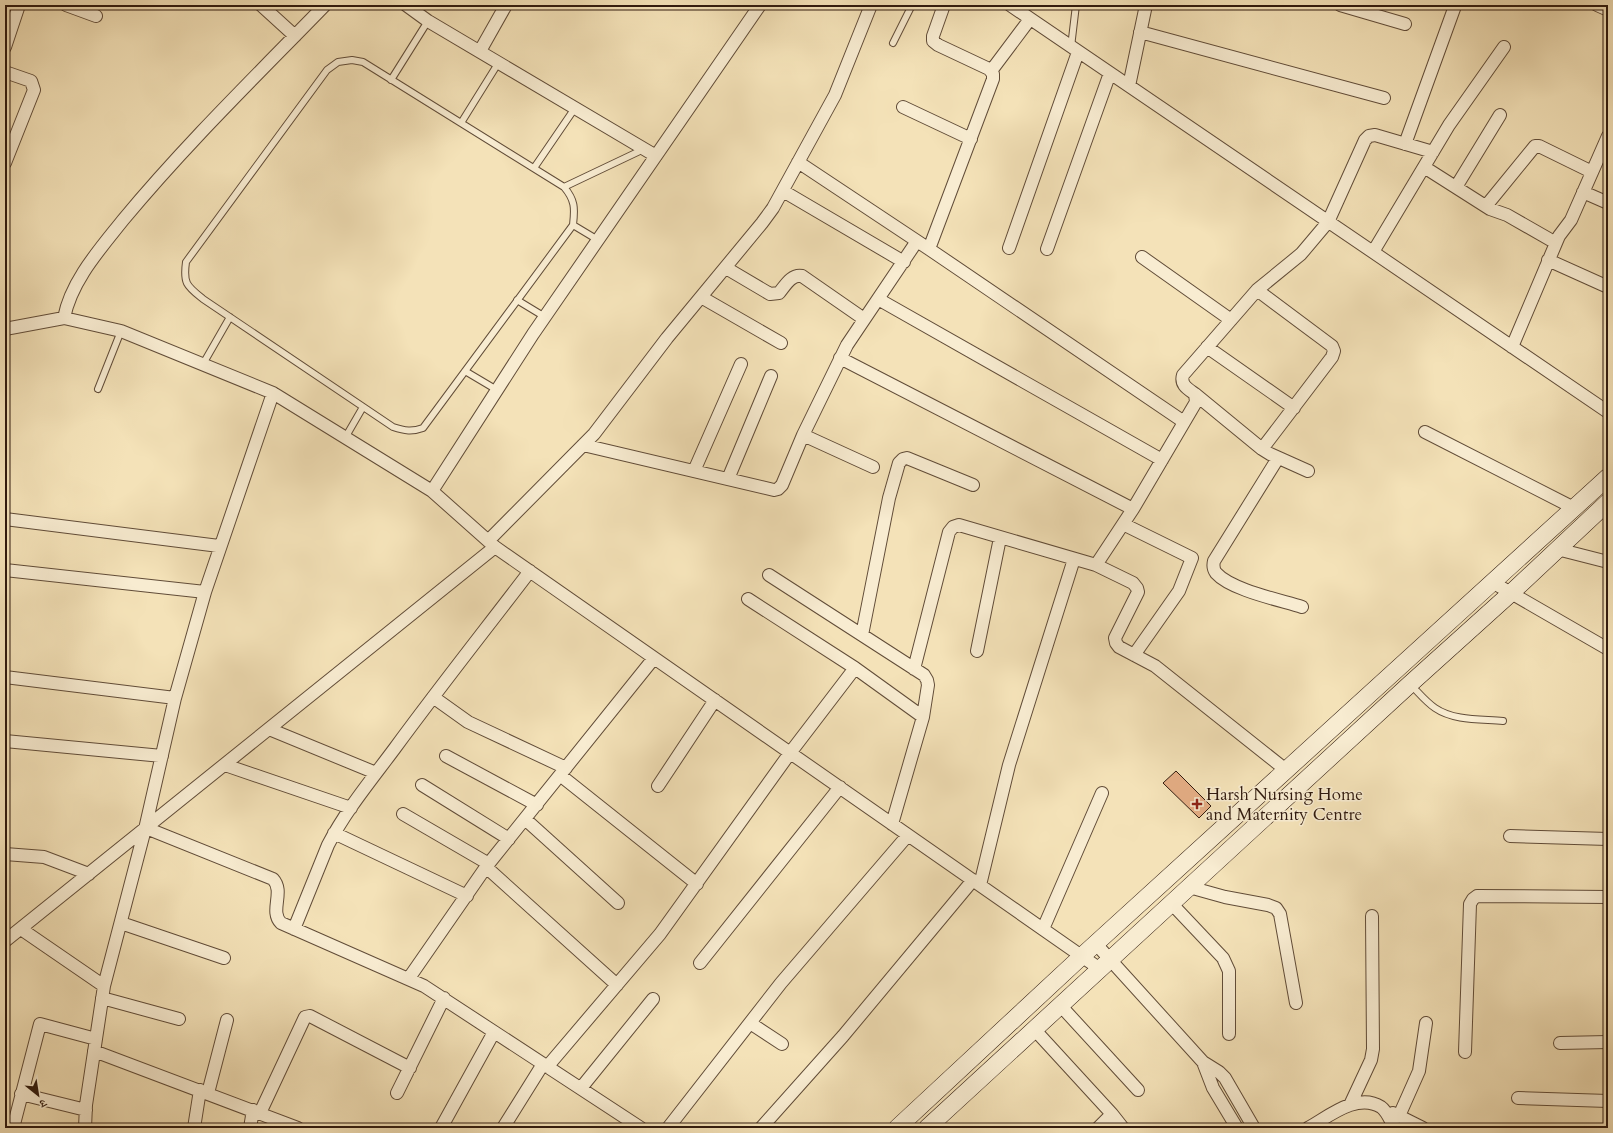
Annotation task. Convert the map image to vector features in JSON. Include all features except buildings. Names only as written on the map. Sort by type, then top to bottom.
[{"type":"street","points":[[5,47],[19,5]]},
{"type":"street","points":[[66,5],[96,16]]},
{"type":"street","points":[[261,5],[295,36]]},
{"type":"street","points":[[64,318],[67,304],[80,277],[110,236],[150,188],[199,134],[325,5]]},
{"type":"street","points":[[406,5],[428,20],[656,156]]},
{"type":"street","points":[[480,51],[506,5]]},
{"type":"street","points":[[432,491],[545,317],[760,5]]},
{"type":"street","points":[[5,942],[225,765],[492,544],[607,417],[667,338],[762,223],[783,190],[835,95],[871,5]]},
{"type":"street","points":[[929,249],[993,79],[993,74],[991,71],[938,45],[933,41],[933,36],[944,5]]},
{"type":"street","points":[[1010,5],[1608,412]]},
{"type":"street","points":[[1129,86],[1146,5]]},
{"type":"street","points":[[1340,5],[1405,24]]},
{"type":"street","points":[[1597,5],[1608,10]]},
{"type":"street","points":[[1405,144],[1455,6]]},
{"type":"street","points":[[991,71],[1030,19]]},
{"type":"street","points":[[1140,32],[1384,98]]},
{"type":"street","points":[[1373,252],[1449,125],[1504,47]]},
{"type":"street","points":[[1009,248],[1075,49]]},
{"type":"street","points":[[5,72],[31,81],[34,90],[5,163]]},
{"type":"street","points":[[1047,249],[1110,73]]},
{"type":"street","points":[[903,107],[971,139]]},
{"type":"street","points":[[1456,188],[1500,115]]},
{"type":"street","points":[[1308,471],[1278,458],[1262,449],[1183,384],[1183,375],[1258,290],[1301,254],[1328,222],[1365,140],[1369,136],[1434,152]]},
{"type":"street","points":[[1512,347],[1548,260],[1559,236],[1571,220],[1608,136]]},
{"type":"street","points":[[1486,206],[1535,146],[1539,146],[1592,172]]},
{"type":"street","points":[[798,162],[1184,422]]},
{"type":"street","points":[[1424,167],[1486,206],[1507,215],[1556,243]]},
{"type":"street","points":[[783,190],[904,262]]},
{"type":"street","points":[[1583,192],[1608,203]]},
{"type":"street","points":[[583,445],[774,490],[778,489],[782,485],[802,435],[847,345],[917,241]]},
{"type":"street","points":[[1142,257],[1231,320]]},
{"type":"street","points":[[1548,260],[1608,288]]},
{"type":"street","points":[[726,268],[770,294],[779,293],[792,277],[797,275],[802,276],[864,319]]},
{"type":"street","points":[[1258,290],[1332,346],[1334,351],[1332,356],[1294,408],[1262,449]]},
{"type":"street","points":[[701,297],[781,343]]},
{"type":"street","points":[[878,299],[1162,460]]},
{"type":"street","points":[[5,329],[64,318],[122,331],[273,393],[432,491],[492,544],[530,571],[1082,956],[1106,964]]},
{"type":"street","points":[[1207,348],[1294,408]]},
{"type":"street","points":[[840,358],[1132,510]]},
{"type":"street","points":[[694,471],[741,364]]},
{"type":"street","points":[[728,479],[771,376]]},
{"type":"street","points":[[85,1128],[86,1110],[103,992],[145,829],[175,698],[219,546],[273,393]]},
{"type":"street","points":[[1096,566],[1132,510],[1196,402],[1195,394]]},
{"type":"street","points":[[1425,432],[1574,508]]},
{"type":"street","points":[[802,435],[873,467]]},
{"type":"street","points":[[862,635],[889,498],[899,463],[903,459],[907,458],[973,485]]},
{"type":"street","points":[[1278,458],[1214,561],[1213,566],[1215,572],[1234,586],[1302,607]]},
{"type":"street","points":[[897,1128],[1082,956],[1608,477]]},
{"type":"street","points":[[933,1126],[1034,1029],[1511,593],[1608,502]]},
{"type":"street","points":[[5,519],[219,546]]},
{"type":"street","points":[[1123,524],[1192,558],[1179,591],[1134,655]]},
{"type":"street","points":[[914,669],[949,532],[953,527],[958,525],[1096,566],[1133,582],[1138,592],[1115,638],[1119,647],[1155,666],[1166,674],[1286,770]]},
{"type":"street","points":[[977,651],[1000,538]]},
{"type":"street","points":[[1557,549],[1608,562]]},
{"type":"street","points":[[761,1128],[977,882],[1009,765],[1074,559]]},
{"type":"street","points":[[5,570],[205,592]]},
{"type":"street","points":[[294,929],[334,833],[376,773],[530,571]]},
{"type":"street","points":[[769,575],[914,669],[927,680],[928,685],[923,717],[892,824]]},
{"type":"street","points":[[1492,582],[1608,649]]},
{"type":"street","points":[[748,599],[855,668],[923,717]]},
{"type":"street","points":[[408,978],[488,866],[654,658]]},
{"type":"street","points":[[502,1128],[545,1065],[617,985],[660,934],[790,752],[855,668]]},
{"type":"street","points":[[5,677],[175,698]]},
{"type":"street","points":[[433,697],[468,722],[563,771],[696,884]]},
{"type":"street","points":[[658,786],[715,700]]},
{"type":"street","points":[[269,729],[376,773]]},
{"type":"street","points":[[5,741],[162,756]]},
{"type":"street","points":[[446,756],[537,804]]},
{"type":"street","points":[[225,765],[351,808]]},
{"type":"street","points":[[422,785],[509,839]]},
{"type":"street","points":[[700,963],[840,787]]},
{"type":"street","points":[[1265,790],[1279,804]]},
{"type":"street","points":[[1043,928],[1102,793]]},
{"type":"street","points":[[403,814],[488,866],[617,985]]},
{"type":"street","points":[[525,819],[618,903]]},
{"type":"street","points":[[145,829],[273,879],[278,889],[276,915],[277,920],[281,923],[408,978],[444,998],[641,1128]]},
{"type":"street","points":[[334,833],[466,896]]},
{"type":"street","points":[[668,1128],[781,983],[908,835]]},
{"type":"street","points":[[1510,836],[1608,839]]},
{"type":"street","points":[[5,854],[44,857],[89,874]]},
{"type":"street","points":[[1189,887],[1225,897],[1268,905],[1276,908],[1280,914],[1296,1003]]},
{"type":"street","points":[[1465,1052],[1470,904],[1473,898],[1477,896],[1608,896]]},
{"type":"street","points":[[1171,903],[1226,963],[1229,971],[1229,1034]]},
{"type":"street","points":[[1350,1105],[1371,1060],[1373,1050],[1372,916]]},
{"type":"street","points":[[121,923],[224,958]]},
{"type":"street","points":[[21,929],[103,992],[178,1019]]},
{"type":"street","points":[[1096,944],[1106,964],[1203,1062],[1219,1072],[1225,1078],[1254,1128]]},
{"type":"street","points":[[397,1093],[444,998]]},
{"type":"street","points":[[581,1088],[653,999]]},
{"type":"street","points":[[1060,1005],[1138,1090]]},
{"type":"street","points":[[250,1128],[256,1112],[305,1017],[310,1016],[410,1068]]},
{"type":"street","points":[[194,1128],[227,1020]]},
{"type":"street","points":[[750,1023],[782,1044]]},
{"type":"street","points":[[1399,1116],[1419,1071],[1426,1023]]},
{"type":"street","points":[[12,1128],[40,1024],[95,1045],[204,1092],[298,1128]]},
{"type":"street","points":[[1034,1029],[1123,1128]]},
{"type":"street","points":[[441,1128],[494,1032]]},
{"type":"street","points":[[1560,1043],[1608,1042]]},
{"type":"street","points":[[1203,1062],[1213,1088],[1237,1128]]},
{"type":"street","points":[[21,1094],[86,1110]]},
{"type":"street","points":[[1518,1098],[1608,1101]]},
{"type":"street","points":[[1308,1128],[1350,1105],[1369,1104],[1381,1108],[1423,1128]]},
{"type":"street","points":[[1381,1108],[1395,1128]]},
{"type":"street","points":[[1098,1128],[1112,1114]]},
{"type":"lane","points":[[893,44],[912,5]]},
{"type":"lane","points":[[1075,49],[1076,5]]},
{"type":"lane","points":[[391,80],[428,20]]},
{"type":"lane","points":[[352,60],[363,62],[391,80],[564,187],[571,196],[575,209],[573,225],[423,428],[413,432],[404,431],[393,427],[230,317],[189,287],[184,276],[186,262],[327,70],[338,62],[352,60]]},
{"type":"lane","points":[[462,123],[498,62]]},
{"type":"lane","points":[[534,168],[575,108]]},
{"type":"lane","points":[[564,187],[644,149]]},
{"type":"lane","points":[[573,225],[598,240]]},
{"type":"lane","points":[[517,300],[545,317]]},
{"type":"lane","points":[[203,364],[230,317]]},
{"type":"lane","points":[[98,389],[122,331]]},
{"type":"lane","points":[[464,372],[497,390]]},
{"type":"lane","points":[[345,438],[363,407]]},
{"type":"lane","points":[[1410,684],[1434,708],[1444,714],[1503,721]]},
{"type":"place","name":"Harsh Nursing Home and Maternity Centre","points":[[1197,804]]}]
